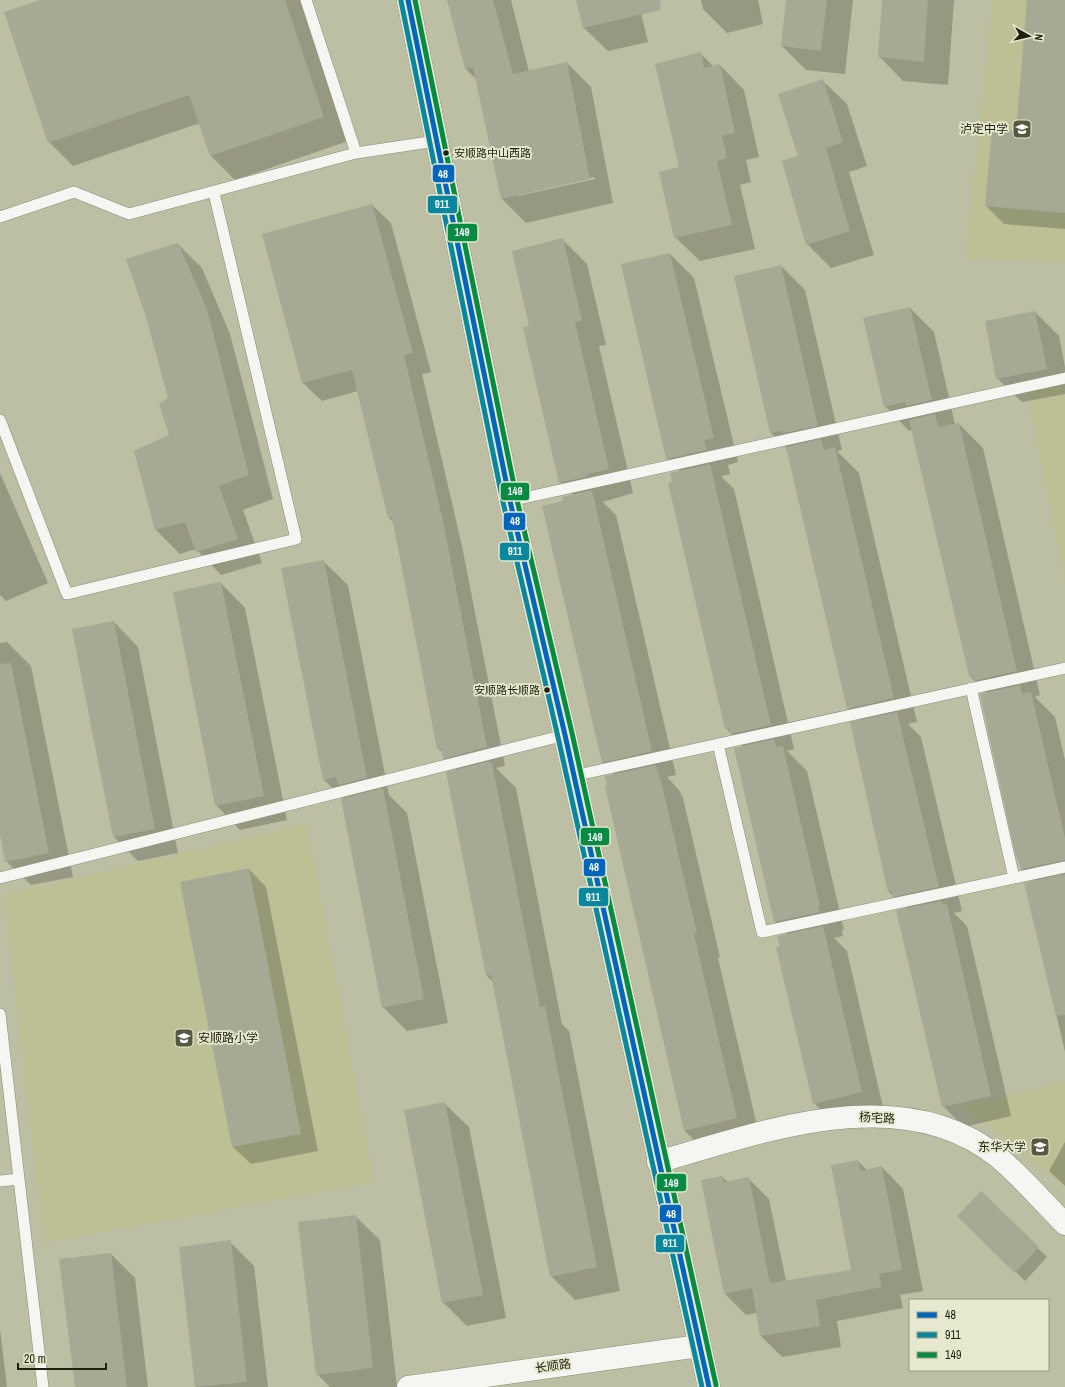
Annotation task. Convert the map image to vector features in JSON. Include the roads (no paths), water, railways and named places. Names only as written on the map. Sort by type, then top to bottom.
[{"type":"street","points":[[408,0],[510,501],[565,735],[708,1387]]},
{"type":"street","name":"杨宅路","points":[[658,1162],[777,1128],[856,1116],[913,1120],[939,1127],[969,1138],[998,1157],[1065,1224]]},
{"type":"street","name":"长顺路","points":[[408,1387],[699,1346]]},
{"type":"lane","points":[[306,0],[356,153]]},
{"type":"lane","points":[[0,217],[74,192],[129,214],[214,193],[356,153],[436,141]]},
{"type":"lane","points":[[0,420],[67,594],[296,539],[214,193]]},
{"type":"lane","points":[[510,501],[1065,378]]},
{"type":"lane","points":[[573,776],[1065,668]]},
{"type":"lane","points":[[971,688],[1014,878]]},
{"type":"lane","points":[[0,878],[565,735]]},
{"type":"lane","points":[[718,744],[762,932],[1065,867]]},
{"type":"lane","points":[[0,1021],[43,1387]]},
{"type":"lane","points":[[0,1181],[19,1179]]},
{"type":"place","name":"泸定中学","points":[[1022,129]]},
{"type":"place","name":"安顺路中山西路","points":[[446,153]]},
{"type":"place","name":"安顺路长顺路","points":[[547,690]]},
{"type":"place","name":"安顺路小学","points":[[184,1038]]},
{"type":"place","name":"东华大学","points":[[1040,1147]]}]
